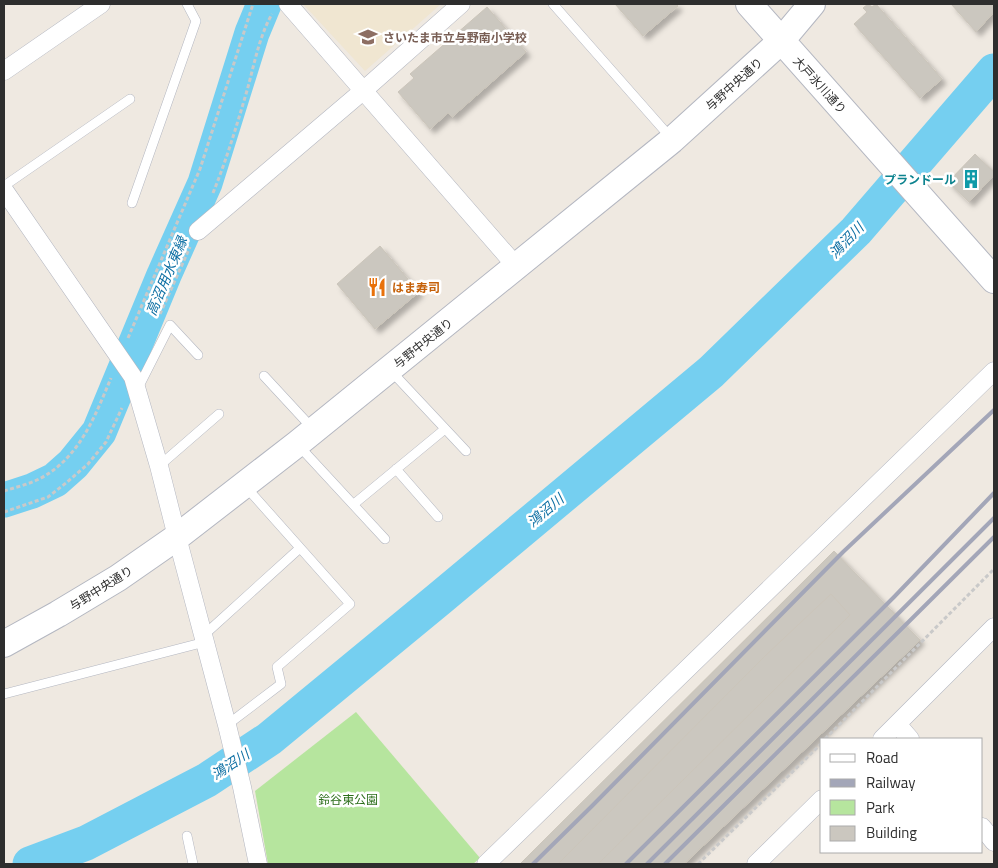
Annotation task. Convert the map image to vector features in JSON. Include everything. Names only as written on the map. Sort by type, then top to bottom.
[{"type":"street","points":[[4,72],[101,4]]},
{"type":"street","points":[[198,231],[364,90],[461,4]]},
{"type":"street","name":"大戸氷川通り","points":[[749,4],[994,280]]},
{"type":"street","name":"与野中央通り","points":[[4,644],[118,578],[177,537],[306,437],[672,140],[781,41],[812,4]]},
{"type":"street","points":[[281,7],[364,90],[516,266]]},
{"type":"street","points":[[4,190],[129,372],[160,466],[229,731],[258,864]]},
{"type":"street","points":[[486,864],[994,372]]},
{"type":"street","points":[[883,738],[994,627]]},
{"type":"street","points":[[897,724],[909,738]]},
{"type":"street","points":[[756,864],[820,801]]},
{"type":"street","points":[[983,828],[994,842]]},
{"type":"lane","points":[[132,203],[196,21],[187,4]]},
{"type":"lane","points":[[553,4],[672,140]]},
{"type":"lane","points":[[4,186],[130,99]]},
{"type":"lane","points":[[129,372],[170,325],[198,354]]},
{"type":"lane","points":[[390,370],[466,451]]},
{"type":"lane","points":[[264,376],[354,504],[385,539]]},
{"type":"lane","points":[[160,466],[218,414]]},
{"type":"lane","points":[[354,504],[445,429]]},
{"type":"lane","points":[[396,469],[438,517]]},
{"type":"lane","points":[[229,731],[281,684],[277,667],[350,604],[244,485]]},
{"type":"lane","points":[[4,694],[205,639],[300,548]]},
{"type":"lane","points":[[187,836],[193,864]]},
{"type":"path","points":[[4,512],[48,497],[88,464],[106,442],[122,409],[129,372],[200,169],[253,4]]},
{"type":"path","points":[[213,194],[246,93],[260,42],[281,7]]},
{"type":"path","points":[[159,317],[198,231]]},
{"type":"path","points":[[4,491],[40,478],[57,467],[78,447],[89,428],[129,372]]},
{"type":"path","points":[[826,738],[994,568]]},
{"type":"path","points":[[698,864],[820,745]]},
{"type":"shaded area","name":"さいたま市立与野南小学校","points":[[303,4],[441,4],[365,71]]},
{"type":"green space","name":"鈴谷東公園","points":[[356,712],[480,858],[473,864],[268,864],[255,791]]},
{"type":"building","points":[[615,4],[676,4],[678,6],[643,36]]},
{"type":"building","points":[[868,4],[872,7],[876,4],[942,79],[920,98],[854,24],[867,12],[863,8]]},
{"type":"building","points":[[951,4],[994,4],[994,12],[976,32]]},
{"type":"building","points":[[487,7],[526,52],[452,117],[448,113],[430,129],[398,92],[414,78],[410,74]]},
{"type":"building","name":"プランドール","points":[[975,154],[994,172],[994,175],[969,202],[948,182]]},
{"type":"building","points":[[380,246],[419,292],[375,329],[337,284]]},
{"type":"building","points":[[834,551],[920,640],[684,864],[520,864]]},
{"type":"building","points":[[831,594],[850,615],[598,864],[558,864],[766,655]]},
{"type":"waterway","name":"高沼用水東縁","points":[[4,500],[32,491],[55,480],[73,464],[99,432],[164,275],[205,183],[252,33],[264,4]]},
{"type":"waterway","name":"鴻沼川","points":[[30,864],[86,843],[207,780],[269,739],[711,372],[856,231],[994,71]]},
{"type":"railway","points":[[533,864],[843,552],[994,410]]},
{"type":"railway","points":[[626,864],[894,597],[994,493]]},
{"type":"railway","points":[[647,864],[994,518]]},
{"type":"railway","points":[[665,864],[994,537]]},
{"type":"place","name":"さいたま市立与野南小学校","points":[[368,37]]},
{"type":"place","name":"プランドール","points":[[971,179]]},
{"type":"place","name":"はま寿司","points":[[377,287]]}]
